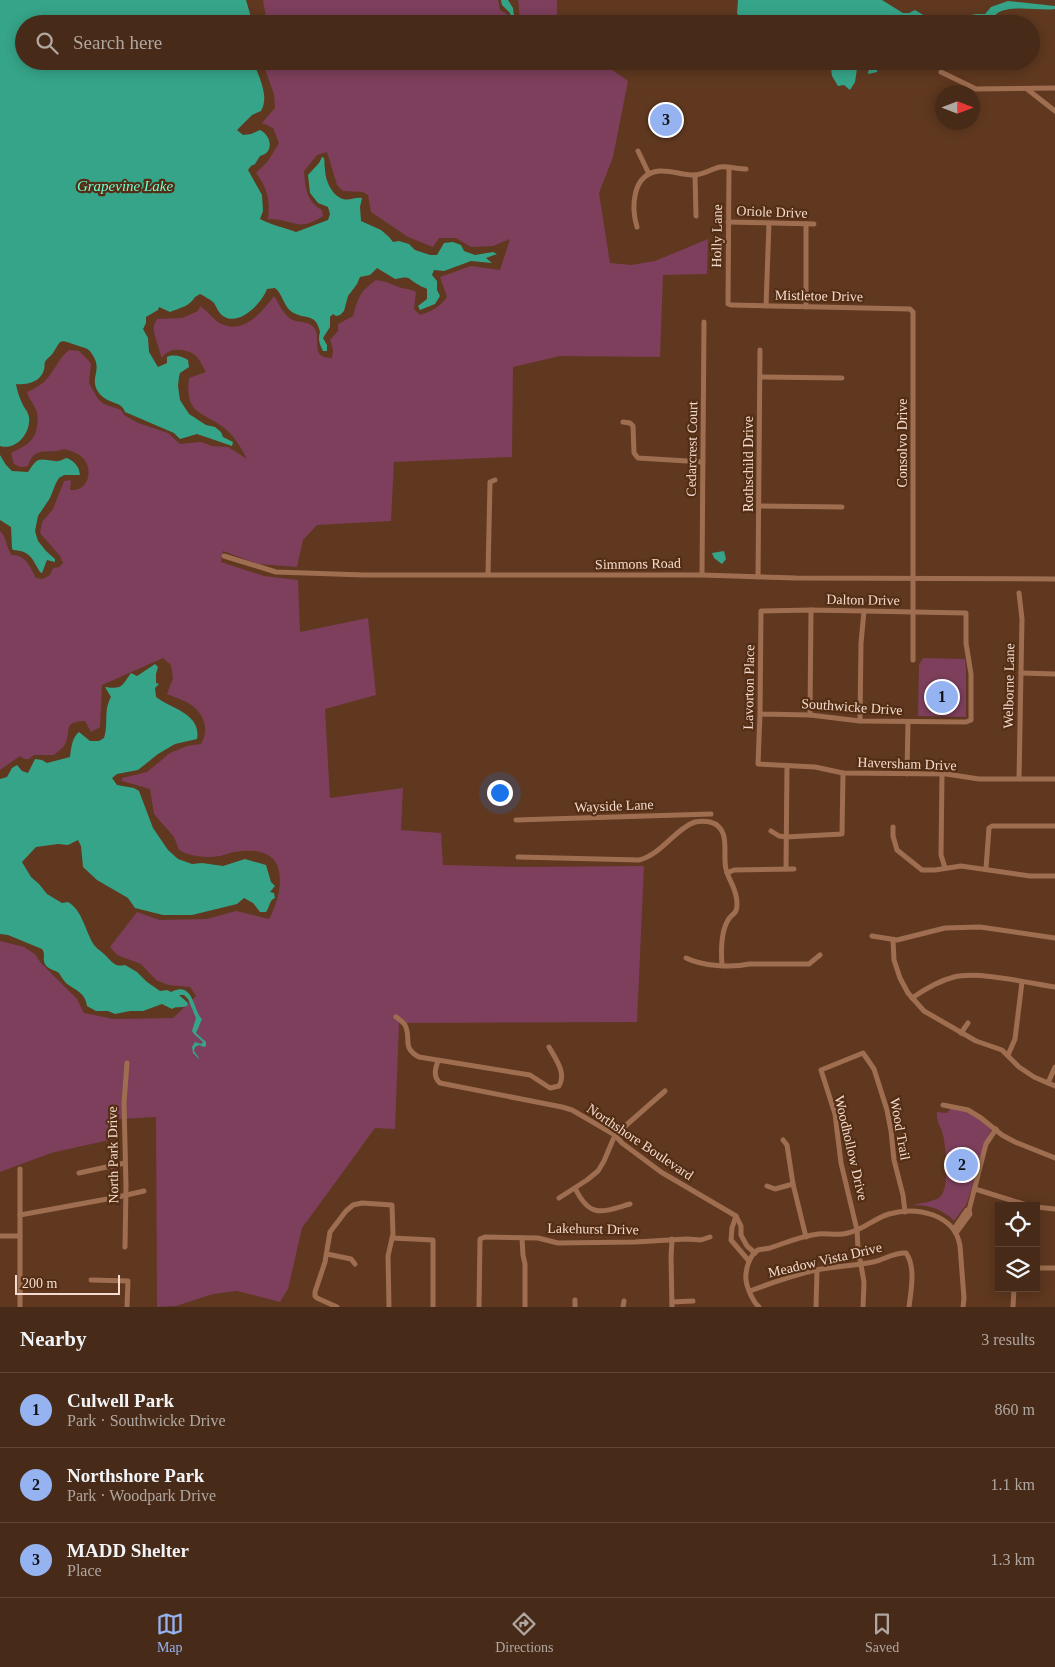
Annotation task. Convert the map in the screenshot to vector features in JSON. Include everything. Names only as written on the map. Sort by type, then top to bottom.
[{"type":"street","points":[[941,72],[976,89],[1055,88]]},
{"type":"street","points":[[1027,89],[1055,111]]},
{"type":"street","points":[[638,151],[649,174]]},
{"type":"street","points":[[637,227],[636,189],[639,183],[649,174],[666,171],[695,175],[723,167],[746,169]]},
{"type":"street","name":"Holly Lane","points":[[728,304],[729,168]]},
{"type":"street","points":[[695,175],[696,216]]},
{"type":"street","name":"Oriole Drive","points":[[728,222],[814,224]]},
{"type":"street","points":[[766,306],[769,223]]},
{"type":"street","points":[[806,224],[806,307]]},
{"type":"street","name":"Mistletoe Drive","points":[[728,304],[910,309]]},
{"type":"street","name":"Consolvo Drive","points":[[910,309],[914,316],[913,660]]},
{"type":"street","name":"Cedarcrest Court","points":[[702,575],[704,322]]},
{"type":"street","name":"Rothschild Drive","points":[[758,578],[760,350]]},
{"type":"street","points":[[760,377],[842,378]]},
{"type":"street","points":[[623,422],[630,423],[633,426],[634,453],[638,458],[703,462]]},
{"type":"street","points":[[488,574],[490,482],[495,480]]},
{"type":"street","points":[[759,506],[842,507]]},
{"type":"street","name":"Simmons Road","points":[[224,556],[276,572],[377,575],[702,575],[758,578],[1055,579]]},
{"type":"street","name":"Welborne Lane","points":[[1018,593],[1022,619],[1019,779]]},
{"type":"street","points":[[810,715],[811,610]]},
{"type":"street","name":"Dalton Drive","points":[[761,611],[966,613],[966,651],[971,674],[971,720]]},
{"type":"street","name":"Lavorton Place","points":[[758,764],[761,611]]},
{"type":"street","points":[[860,721],[861,643],[864,611]]},
{"type":"street","points":[[1021,673],[1055,674]]},
{"type":"street","name":"Southwicke Drive","points":[[760,714],[810,715],[860,721],[963,723],[971,720]]},
{"type":"street","points":[[907,774],[908,722]]},
{"type":"street","name":"Haversham Drive","points":[[758,764],[815,767],[843,773],[942,774],[979,779],[1055,779]]},
{"type":"street","points":[[786,869],[787,766]]},
{"type":"street","points":[[771,831],[779,836],[786,837],[842,834],[843,773]]},
{"type":"street","points":[[942,774],[941,855],[945,868]]},
{"type":"street","name":"Wayside Lane","points":[[516,820],[711,814]]},
{"type":"street","points":[[518,857],[639,860],[653,854],[694,822],[709,821],[716,824],[725,838],[725,866],[734,885],[737,904],[736,912],[727,921],[722,942],[722,965]]},
{"type":"street","points":[[986,868],[989,828],[992,826],[1055,826]]},
{"type":"street","points":[[893,827],[897,850],[922,870],[961,866],[986,868],[1025,875],[1055,876]]},
{"type":"street","points":[[727,873],[734,870],[794,869]]},
{"type":"street","points":[[872,936],[893,940],[927,931],[958,927],[980,927],[1055,938]]},
{"type":"street","points":[[893,940],[896,967],[912,998],[924,1011],[982,1044],[1002,1050],[1018,1066],[1034,1077],[1055,1086]]},
{"type":"street","points":[[686,958],[695,963],[740,966],[749,964],[808,964],[820,954]]},
{"type":"street","points":[[912,998],[931,986],[956,977],[974,975],[1055,987]]},
{"type":"street","points":[[1008,1055],[1015,1039],[1022,982]]},
{"type":"street","points":[[396,1017],[405,1026],[411,1052],[420,1057],[530,1075],[550,1088],[559,1086],[562,1078],[549,1047]]},
{"type":"street","points":[[961,1033],[968,1023]]},
{"type":"street","name":"Woodhollow Drive","points":[[863,1053],[821,1070],[835,1114],[842,1163],[857,1230],[864,1282],[863,1307]]},
{"type":"street","name":"Wood Trail","points":[[863,1053],[874,1069],[887,1110],[897,1176],[903,1195],[904,1212]]},
{"type":"street","name":"Northshore Boulevard","points":[[438,1061],[435,1073],[440,1083],[557,1105],[572,1110],[606,1132],[615,1135],[622,1143],[661,1172],[736,1216]]},
{"type":"street","name":"North Park Drive","points":[[125,1247],[124,1103],[127,1063]]},
{"type":"street","points":[[1048,1083],[1055,1067]]},
{"type":"street","points":[[559,1198],[598,1171],[615,1135],[664,1091]]},
{"type":"street","points":[[943,1105],[968,1110],[1015,1142],[1055,1158]]},
{"type":"street","points":[[955,1231],[968,1217],[986,1144],[996,1129]]},
{"type":"street","points":[[783,1140],[787,1145],[793,1184],[806,1237]]},
{"type":"street","points":[[79,1173],[125,1162]]},
{"type":"street","points":[[20,1169],[20,1307]]},
{"type":"street","points":[[767,1186],[775,1189],[793,1184]]},
{"type":"street","points":[[575,1188],[585,1205],[600,1212],[630,1204]]},
{"type":"street","points":[[975,1189],[1015,1202]]},
{"type":"street","points":[[20,1215],[144,1190]]},
{"type":"street","points":[[337,1307],[315,1296],[327,1254],[330,1232],[351,1207],[362,1203],[392,1205],[392,1238],[388,1256],[389,1307]]},
{"type":"street","points":[[1040,1207],[1055,1209]]},
{"type":"street","points":[[760,1307],[756,1305],[746,1285],[745,1275],[749,1261],[758,1250],[817,1234],[848,1233],[889,1214],[904,1212],[934,1215],[944,1220],[955,1231],[960,1246],[963,1307]]},
{"type":"street","points":[[736,1216],[741,1226],[741,1235],[755,1254]]},
{"type":"street","points":[[736,1216],[731,1240],[749,1261]]},
{"type":"street","points":[[0,1236],[20,1236]]},
{"type":"street","name":"Lakehurst Drive","points":[[479,1307],[479,1242],[480,1239],[485,1237],[538,1238],[558,1243],[635,1242],[672,1239],[701,1240],[710,1237]]},
{"type":"street","points":[[392,1238],[433,1240],[433,1307]]},
{"type":"street","points":[[522,1238],[526,1307]]},
{"type":"street","points":[[672,1239],[672,1304],[693,1301]]},
{"type":"street","points":[[734,1244],[743,1239]]},
{"type":"street","name":"Meadow Vista Drive","points":[[750,1291],[776,1281],[817,1270],[882,1260],[891,1255],[906,1253],[911,1265],[912,1280],[909,1307]]},
{"type":"street","points":[[327,1254],[351,1259],[355,1264]]},
{"type":"street","points":[[1040,1268],[1055,1268]]},
{"type":"street","points":[[816,1307],[817,1270]]},
{"type":"street","points":[[91,1280],[128,1281],[127,1307]]},
{"type":"street","points":[[1014,1292],[1014,1307]]},
{"type":"street","points":[[575,1300],[575,1307]]},
{"type":"street","points":[[623,1307],[624,1300]]},
{"type":"shaded area","points":[[263,0],[498,0],[500,10],[507,15],[266,15]]},
{"type":"shaded area","points":[[518,0],[557,0],[557,15],[520,15]]},
{"type":"shaded area","points":[[265,70],[612,70],[628,81],[613,157],[599,193],[610,263],[631,265],[655,261],[708,239],[707,274],[663,275],[660,357],[560,356],[513,367],[512,457],[394,462],[391,521],[317,525],[303,540],[297,567],[258,564],[223,551],[221,562],[264,576],[298,580],[300,632],[368,618],[376,695],[325,709],[330,798],[403,788],[401,830],[441,833],[443,865],[518,867],[644,866],[637,1022],[399,1023],[395,1129],[375,1128],[302,1228],[288,1289],[280,1302],[237,1291],[213,1294],[176,1306],[157,1307],[156,1117],[119,1119],[118,1138],[51,1153],[0,1172],[0,941],[24,947],[35,954],[41,963],[77,999],[84,1013],[114,1019],[173,1018],[196,996],[190,987],[168,985],[156,980],[141,964],[117,955],[110,947],[137,912],[160,920],[207,919],[236,911],[269,919],[278,896],[280,884],[279,871],[273,859],[256,851],[231,852],[220,856],[204,857],[194,856],[179,850],[174,837],[154,814],[150,789],[122,781],[122,778],[147,772],[170,753],[187,746],[201,744],[205,735],[204,721],[199,712],[189,703],[167,694],[173,678],[171,665],[163,658],[102,685],[100,727],[91,732],[85,721],[72,723],[68,729],[64,746],[54,755],[34,755],[29,759],[24,759],[20,756],[0,770],[0,531],[12,555],[24,559],[36,578],[43,579],[50,575],[53,568],[59,567],[63,563],[60,556],[40,533],[42,522],[53,509],[64,481],[71,480],[70,490],[76,490],[85,484],[88,474],[88,468],[83,458],[77,453],[64,449],[39,452],[34,455],[28,466],[21,467],[14,464],[11,453],[32,440],[37,426],[37,412],[27,392],[38,387],[50,376],[61,358],[69,350],[79,351],[91,364],[89,383],[98,399],[104,404],[121,410],[124,415],[138,423],[168,433],[180,444],[201,442],[212,446],[228,447],[247,459],[227,430],[201,414],[192,405],[188,390],[189,378],[206,372],[196,356],[186,351],[172,350],[162,358],[154,329],[157,319],[182,318],[198,311],[200,306],[218,322],[235,327],[243,325],[257,316],[274,296],[284,313],[290,318],[313,326],[317,334],[319,352],[325,357],[332,358],[333,350],[330,340],[338,331],[338,324],[353,316],[360,295],[376,280],[416,292],[414,309],[420,315],[435,308],[447,297],[440,277],[471,266],[500,270],[510,239],[493,246],[471,247],[456,238],[439,238],[433,247],[408,237],[371,212],[368,195],[363,192],[343,191],[337,185],[327,152],[317,155],[304,171],[305,183],[310,198],[322,210],[323,216],[307,224],[268,219],[269,206],[267,195],[256,173],[268,161],[279,143],[273,128],[262,123],[275,108],[274,94]]},
{"type":"shaded area","points":[[923,658],[965,659],[966,717],[918,716],[919,665]]},
{"type":"shaded area","points":[[951,1108],[969,1112],[992,1128],[985,1143],[966,1205],[954,1221],[945,1213],[935,1208],[913,1205],[934,1200],[943,1193],[946,1177],[946,1158],[937,1112],[947,1113]]},
{"type":"water","name":"Grapevine Lake","points":[[0,0],[246,0],[250,15],[15,15],[15,70],[256,70],[264,92],[263,105],[261,111],[252,115],[237,130],[243,135],[260,130],[269,140],[268,152],[260,156],[248,170],[262,195],[263,211],[260,219],[296,232],[328,220],[330,214],[328,207],[318,203],[310,193],[308,175],[322,157],[324,158],[326,178],[332,191],[343,199],[362,198],[360,207],[361,221],[381,230],[393,242],[399,241],[409,244],[415,250],[430,255],[437,255],[444,243],[453,242],[461,245],[464,251],[475,255],[493,252],[497,254],[486,258],[492,263],[471,261],[444,271],[434,270],[432,275],[437,281],[437,290],[440,296],[435,304],[420,310],[418,306],[427,299],[427,289],[409,278],[395,279],[377,268],[370,275],[360,277],[348,296],[344,311],[340,315],[336,316],[333,314],[330,317],[330,327],[323,338],[327,345],[327,351],[323,351],[321,346],[320,332],[316,322],[313,319],[292,312],[275,288],[267,289],[255,307],[243,316],[236,318],[229,319],[223,316],[214,303],[200,294],[188,305],[170,312],[159,307],[158,310],[146,317],[143,329],[148,338],[149,352],[158,367],[167,363],[167,357],[169,356],[183,357],[188,360],[189,367],[180,373],[179,377],[180,400],[189,414],[206,425],[215,427],[221,432],[223,437],[233,442],[232,446],[197,434],[180,439],[174,433],[125,412],[123,408],[100,395],[97,390],[95,381],[97,369],[95,360],[89,350],[63,341],[59,343],[46,361],[44,370],[37,380],[25,384],[16,384],[29,417],[28,429],[17,443],[12,446],[0,446]]},
{"type":"water","points":[[501,0],[508,0],[513,8],[514,15],[510,15],[502,5]]},
{"type":"water","points":[[738,0],[882,0],[903,13],[915,10],[923,15],[739,15],[737,14]]},
{"type":"water","points":[[1008,1],[1055,6],[1055,9],[1008,9],[996,15],[972,15],[985,14],[991,7]]},
{"type":"water","points":[[831,70],[857,70],[855,82],[850,90],[844,85],[838,86],[832,76]]},
{"type":"water","points":[[869,70],[877,70],[877,72],[868,74]]},
{"type":"water","points":[[0,455],[12,471],[28,472],[34,463],[39,460],[60,461],[67,458],[79,469],[80,475],[64,475],[59,478],[50,498],[38,516],[35,531],[38,541],[55,559],[55,562],[47,560],[42,573],[27,554],[13,550],[11,527],[0,520]]},
{"type":"water","points":[[724,551],[726,559],[722,564],[714,558],[712,553]]},
{"type":"water","points":[[155,664],[158,667],[156,683],[159,684],[155,688],[156,697],[184,713],[195,723],[197,739],[175,744],[158,754],[138,770],[117,774],[112,778],[117,785],[134,788],[139,791],[153,828],[168,850],[178,859],[192,864],[202,863],[223,866],[245,859],[266,865],[271,882],[275,886],[270,892],[274,893],[275,898],[266,912],[260,912],[253,903],[244,898],[237,904],[192,915],[163,915],[135,908],[128,898],[97,880],[83,867],[81,846],[78,840],[68,845],[58,844],[36,847],[22,862],[31,877],[47,894],[62,903],[68,902],[73,906],[94,945],[114,963],[119,966],[125,965],[137,972],[160,991],[167,990],[171,992],[179,989],[189,993],[202,1019],[196,1033],[206,1042],[204,1047],[199,1045],[195,1047],[194,1051],[199,1059],[193,1053],[192,1047],[195,1042],[201,1044],[203,1042],[192,1031],[196,1018],[188,999],[184,995],[179,995],[188,1003],[187,1006],[172,1009],[162,1004],[143,1011],[115,1014],[108,1011],[96,1011],[87,1006],[80,992],[66,983],[59,973],[46,966],[42,949],[8,935],[0,934],[0,779],[7,777],[12,768],[17,765],[22,771],[28,773],[35,759],[47,763],[70,757],[73,740],[79,732],[90,741],[99,741],[104,738],[107,707],[111,697],[105,687],[119,687],[131,673],[137,676]]},
{"type":"place","name":"MADD Shelter","points":[[666,120]]},
{"type":"place","name":"Culwell Park","points":[[942,697]]},
{"type":"place","name":"Northshore Park","points":[[962,1165]]}]
